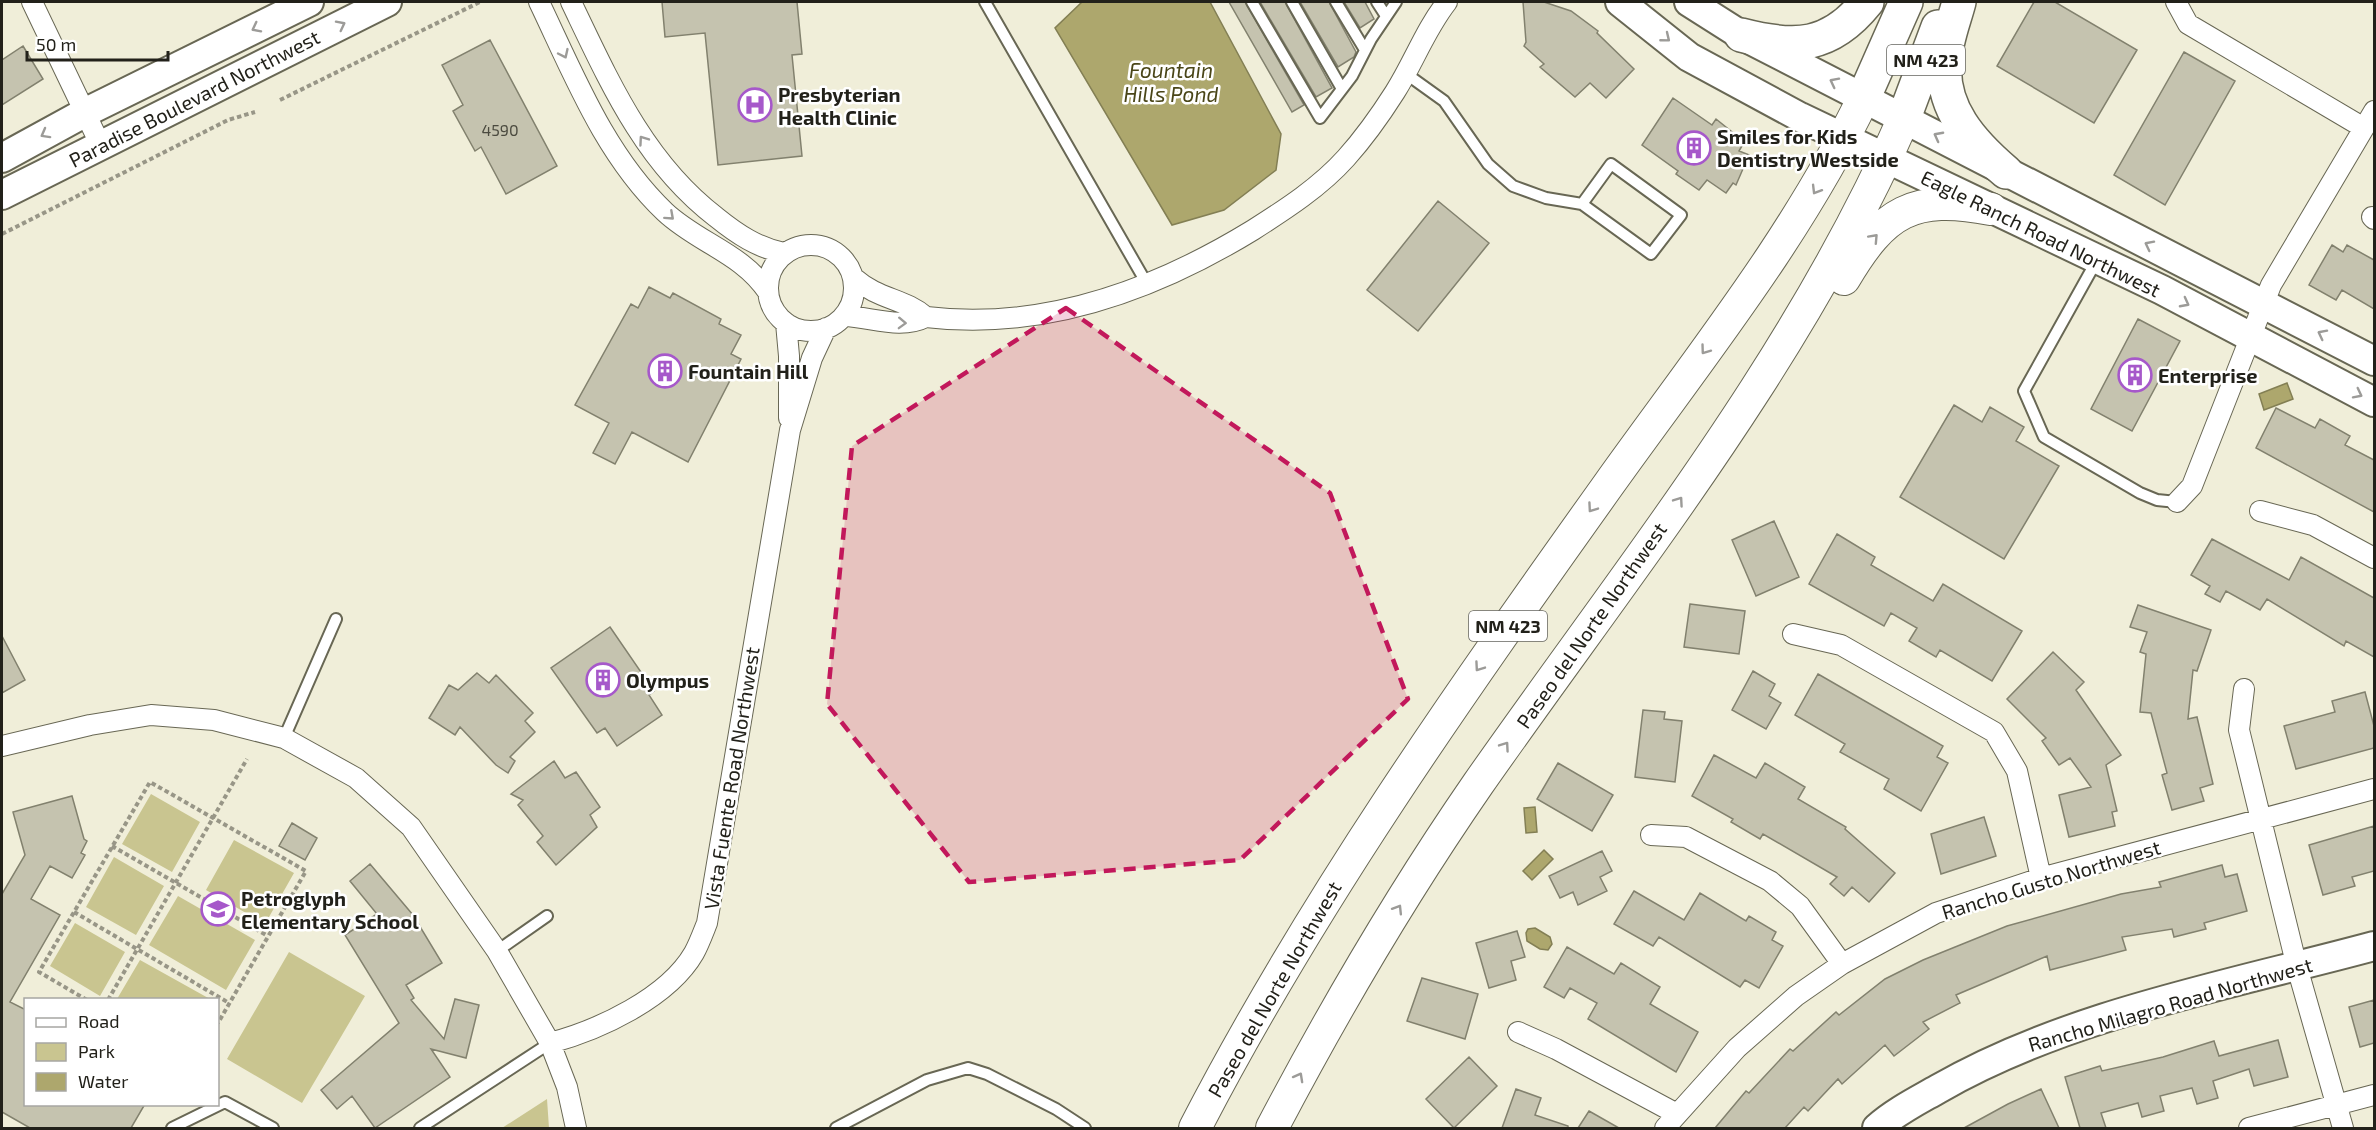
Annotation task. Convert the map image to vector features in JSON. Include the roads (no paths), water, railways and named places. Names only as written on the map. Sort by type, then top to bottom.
[{"type":"highway","points":[[1741,35],[1790,45],[1812,42],[1833,34],[1851,22],[1867,2]]},
{"type":"highway","name":"NM 423","points":[[1864,98],[1906,2]]},
{"type":"highway","name":"NM 423","points":[[1904,118],[1946,2]]},
{"type":"highway","points":[[1959,2],[1944,61],[1951,105],[1960,124],[1972,140],[2006,172]]},
{"type":"main road","name":"NM 423","points":[[1845,138],[1864,98]]},
{"type":"main road","name":"Paseo del Norte Northwest","points":[[1272,1128],[1344,996],[1445,834],[1738,418],[1801,321],[1886,159],[1904,118]]},
{"type":"main road","name":"Paseo del Norte Northwest","points":[[1195,1128],[1281,971],[1379,813],[1520,609],[1780,246],[1845,138]]},
{"type":"main road","points":[[1738,418],[1798,351],[1862,250],[1888,224],[1915,207],[1934,202],[1959,203],[1991,209]]},
{"type":"street","points":[[32,2],[100,144]]},
{"type":"street","name":"Paradise Boulevard Northwest","points":[[2,158],[86,112],[309,2]]},
{"type":"street","name":"Paradise Boulevard Northwest","points":[[2,195],[387,2]]},
{"type":"street","points":[[539,2],[592,112],[636,179],[678,223],[749,268],[768,292],[774,309],[786,323],[805,331],[826,328],[844,316],[851,305],[854,278]]},
{"type":"street","points":[[571,2],[625,112],[663,167],[691,196],[725,224],[763,248],[784,253]]},
{"type":"street","points":[[844,316],[900,324],[914,323],[926,317],[969,321],[1022,318],[1086,304],[1147,284],[1188,266],[1241,237],[1296,201],[1347,157],[1395,92],[1426,31],[1447,2]]},
{"type":"street","name":"Eagle Ranch Road Northwest","points":[[1620,2],[1689,57],[1886,159],[2162,290],[2374,402]]},
{"type":"street","name":"Eagle Ranch Road Northwest","points":[[1689,2],[1741,35],[2374,361]]},
{"type":"street","points":[[2176,2],[2188,24],[2364,128]]},
{"type":"street","points":[[2177,502],[2192,486],[2262,304],[2374,111]]},
{"type":"street","points":[[768,292],[769,277],[775,264],[784,253],[807,244],[820,245],[842,256],[854,278],[875,294],[916,309],[926,317]]},
{"type":"street","name":"Vista Fuente Road Northwest","points":[[786,323],[790,430]]},
{"type":"street","name":"Vista Fuente Road Northwest","points":[[550,1043],[581,1035],[657,994],[676,976],[694,953],[707,923],[790,430],[812,358],[826,328]]},
{"type":"street","points":[[2260,511],[2313,525],[2374,558]]},
{"type":"street","points":[[1793,634],[1841,645],[1994,732],[2017,771],[2041,878]]},
{"type":"street","points":[[2244,689],[2239,730],[2297,967],[2343,1128]]},
{"type":"street","points":[[2,746],[90,724],[151,715],[214,720],[284,738],[356,778],[411,826],[497,951],[550,1043],[567,1087],[576,1128]]},
{"type":"street","name":"Rancho Gusto Northwest","points":[[1671,1121],[1737,1048],[1796,996],[1842,964],[1936,913],[2041,878],[2374,789]]},
{"type":"street","points":[[1651,835],[1686,837],[1770,881],[1800,906],[1842,964]]},
{"type":"street","name":"Rancho Milagro Road Northwest","points":[[1877,1128],[1889,1117],[1960,1076],[2034,1041],[2157,1004],[2374,946]]},
{"type":"street","points":[[1518,1032],[1556,1049],[1671,1121]]},
{"type":"street","points":[[2249,1128],[2374,1095]]},
{"type":"lane","points":[[985,2],[1147,284]]},
{"type":"lane","points":[[1252,2],[1320,118],[1353,76],[1365,50],[1396,2]]},
{"type":"lane","points":[[1292,2],[1342,89]]},
{"type":"lane","points":[[1336,2],[1365,50]]},
{"type":"lane","points":[[1377,2],[1386,16]]},
{"type":"lane","points":[[1405,73],[1444,101],[1488,164],[1513,186],[1546,198],[1582,204],[1651,254],[1681,215],[1611,164],[1582,204]]},
{"type":"lane","points":[[2097,259],[2024,391],[2044,437],[2140,494],[2157,501],[2177,502]]},
{"type":"lane","points":[[284,738],[336,619]]},
{"type":"lane","points":[[497,951],[548,916]]},
{"type":"lane","points":[[420,1128],[550,1043]]},
{"type":"lane","points":[[836,1128],[927,1080],[968,1068],[987,1074],[1056,1109],[1085,1128]]},
{"type":"lane","points":[[219,1105],[225,1102],[273,1128]]},
{"type":"lane","points":[[172,1128],[217,1106]]},
{"type":"water","name":"Fountain Hills Pond","points":[[1082,2],[1210,2],[1281,134],[1276,170],[1224,210],[1172,225],[1055,28]]},
{"type":"water","points":[[2287,383],[2293,399],[2264,410],[2259,394]]},
{"type":"water","points":[[1535,807],[1537,832],[1526,833],[1524,808]]},
{"type":"water","points":[[1544,850],[1553,859],[1532,880],[1523,871]]},
{"type":"water","points":[[1535,928],[1550,937],[1552,944],[1548,950],[1540,949],[1527,941],[1528,929]]},
{"type":"place","name":"Presbyterian Health Clinic","points":[[755,105]]},
{"type":"place","name":"Smiles for Kids Dentistry Westside","points":[[1694,148]]},
{"type":"place","name":"Fountain Hill","points":[[665,371]]},
{"type":"place","name":"Enterprise","points":[[2135,375]]},
{"type":"place","name":"Olympus","points":[[603,680]]},
{"type":"place","name":"Petroglyph Elementary School","points":[[218,909]]}]
